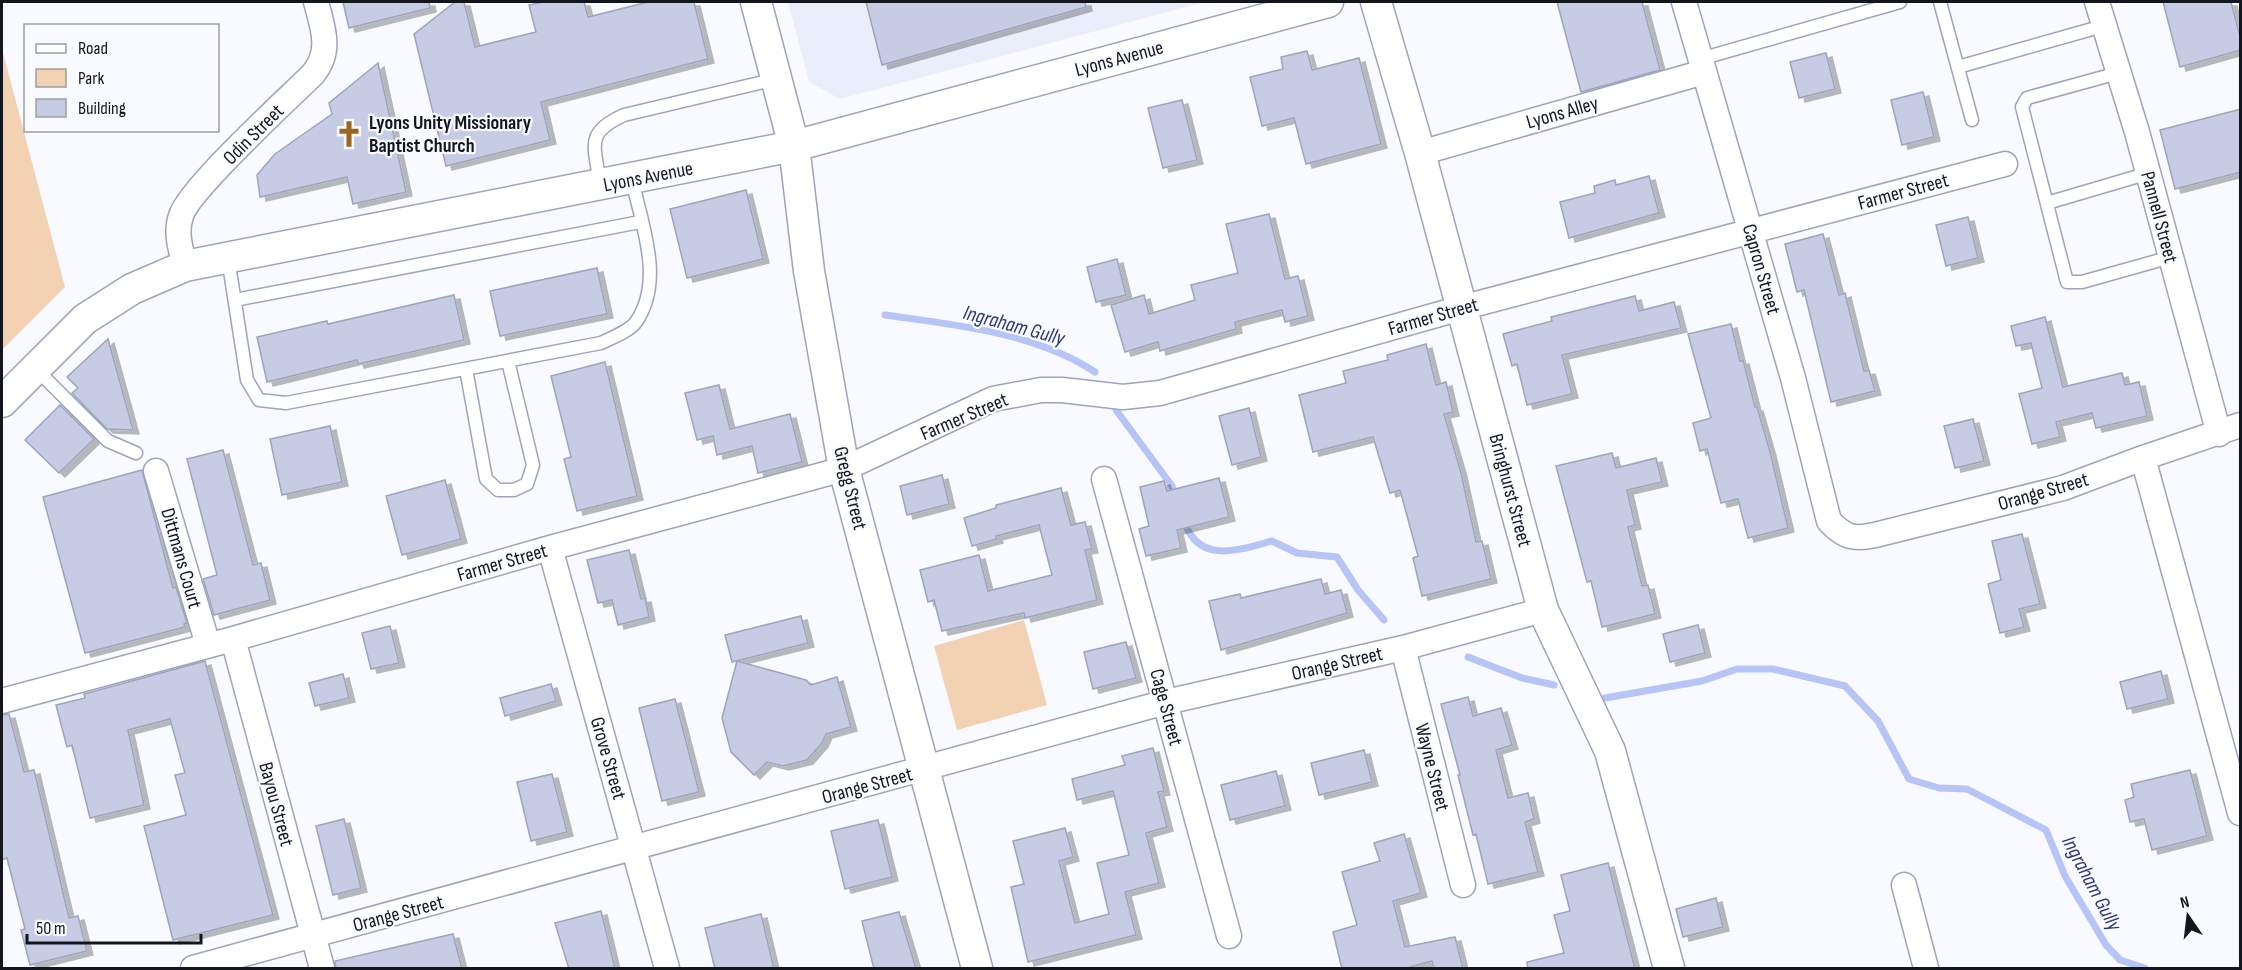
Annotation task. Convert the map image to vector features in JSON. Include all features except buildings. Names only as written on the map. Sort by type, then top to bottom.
[{"type":"street","name":"Odin Street","points":[[185,266],[178,241],[181,215],[199,189],[313,74],[323,59],[326,47],[316,2]]},
{"type":"street","name":"Gregg Street","points":[[756,2],[794,146],[809,271],[844,469],[977,969]]},
{"type":"street","name":"Lyons Avenue","points":[[2,402],[85,319],[132,288],[185,266],[794,146],[1328,2]]},
{"type":"street","name":"Bringhurst Street","points":[[1376,2],[1420,153],[1543,610],[1610,751],[1669,969]]},
{"type":"street","name":"Capron Street","points":[[1684,2],[1793,378],[1829,521],[1841,534]]},
{"type":"street","name":"Pannell Street","points":[[2097,2],[2149,173],[2171,257],[2230,430]]},
{"type":"street","name":"Lyons Alley","points":[[1420,153],[1702,65]]},
{"type":"street","name":"Farmer Street","points":[[2,701],[233,639],[550,548],[844,469],[993,399],[1041,390],[1123,397],[1160,393],[1461,308],[2005,164]]},
{"type":"street","name":"Orange Street","points":[[1841,534],[1856,539],[1875,536],[2063,488],[2142,458],[2230,430]]},
{"type":"street","points":[[2142,458],[2235,767],[2241,813]]},
{"type":"street","name":"Dittmans Court","points":[[156,471],[208,645]]},
{"type":"street","name":"Cage Street","points":[[1104,479],[1229,936]]},
{"type":"street","name":"Grove Street","points":[[550,548],[667,969]]},
{"type":"street","name":"Orange Street","points":[[193,969],[1166,702],[1404,648],[1543,610]]},
{"type":"street","name":"Bayou Street","points":[[233,639],[322,969]]},
{"type":"street","name":"Wayne Street","points":[[1404,648],[1463,885]]},
{"type":"street","points":[[1904,885],[1926,969]]},
{"type":"lane","points":[[1702,65],[1900,2]]},
{"type":"lane","points":[[1940,2],[1972,120]]},
{"type":"lane","points":[[1958,67],[2103,26]]},
{"type":"lane","points":[[2118,73],[2027,98],[2022,106],[2067,282],[2082,282],[2171,257]]},
{"type":"lane","points":[[600,185],[595,141],[603,125],[624,115],[777,79]]},
{"type":"lane","points":[[2047,203],[2149,173]]},
{"type":"lane","points":[[228,258],[247,380],[259,400],[286,403],[601,343],[635,324],[645,303],[651,274],[632,179]]},
{"type":"lane","points":[[235,300],[640,222]]},
{"type":"lane","points":[[466,369],[486,479],[498,490],[514,490],[527,484],[532,465],[508,361]]},
{"type":"lane","points":[[35,368],[108,441],[136,453]]},
{"type":"shaded area","points":[[788,2],[1205,2],[840,99],[809,82]]},
{"type":"green space","points":[[2,49],[65,287],[2,350]]},
{"type":"green space","points":[[1024,620],[1047,705],[957,730],[934,646]]},
{"type":"waterway","name":"Ingraham Gully","points":[[885,315],[966,327],[1020,339],[1071,358],[1095,372]]},
{"type":"waterway","name":"Ingraham Gully","points":[[1116,410],[1172,486],[1175,497]]},
{"type":"waterway","name":"Ingraham Gully","points":[[1184,521],[1199,544],[1209,549],[1233,550],[1272,541],[1297,553],[1337,557],[1358,590],[1384,620]]},
{"type":"waterway","name":"Ingraham Gully","points":[[1468,657],[1522,678],[1554,685]]},
{"type":"waterway","name":"Ingraham Gully","points":[[1605,698],[1702,681],[1737,669],[1773,669],[1845,686],[1878,721],[1909,779],[1939,788],[1967,789],[2046,830],[2065,876],[2106,945],[2120,960],[2145,968]]},
{"type":"place","name":"Lyons Unity Missionary Baptist Church","points":[[349,134]]}]
